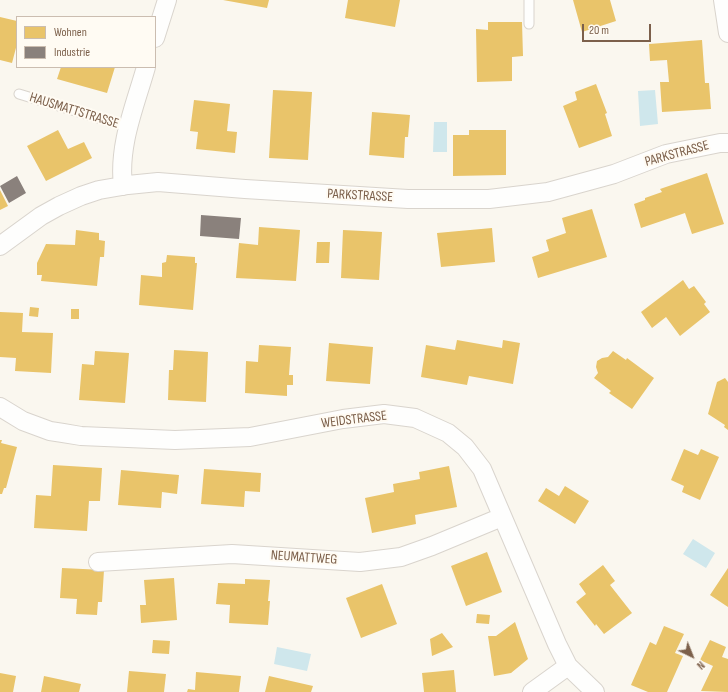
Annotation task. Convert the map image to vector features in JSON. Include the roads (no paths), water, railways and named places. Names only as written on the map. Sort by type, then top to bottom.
[{"type":"street","points":[[156,35],[167,0]]},
{"type":"street","points":[[725,7],[728,33]]},
{"type":"street","name":"HAUSMATTSTRASSE","points":[[123,186],[123,150],[146,68]]},
{"type":"street","name":"PARKSTRASSE","points":[[0,246],[36,219],[59,206],[99,190],[123,186],[158,182],[245,190],[408,199],[489,199],[548,192],[614,174],[666,154],[720,142],[728,143]]},
{"type":"street","name":"WEIDSTRASSE","points":[[0,407],[24,421],[50,431],[81,436],[175,440],[250,437],[344,419],[384,414],[415,418],[448,433],[465,447],[482,469],[557,644],[568,666],[595,692]]},
{"type":"street","name":"NEUMATTWEG","points":[[98,562],[232,554],[360,562],[401,557],[502,517]]},
{"type":"street","points":[[532,692],[568,666]]},
{"type":"lane","points":[[529,0],[529,24]]},
{"type":"lane","name":"HAUSMATTSTRASSE","points":[[19,94],[128,128]]},
{"type":"water","points":[[655,90],[658,124],[640,126],[638,91]]},
{"type":"water","points":[[434,122],[447,122],[447,152],[433,152]]},
{"type":"water","points":[[693,539],[715,553],[706,568],[683,554]]},
{"type":"water","points":[[277,647],[311,654],[307,671],[274,664]]}]
